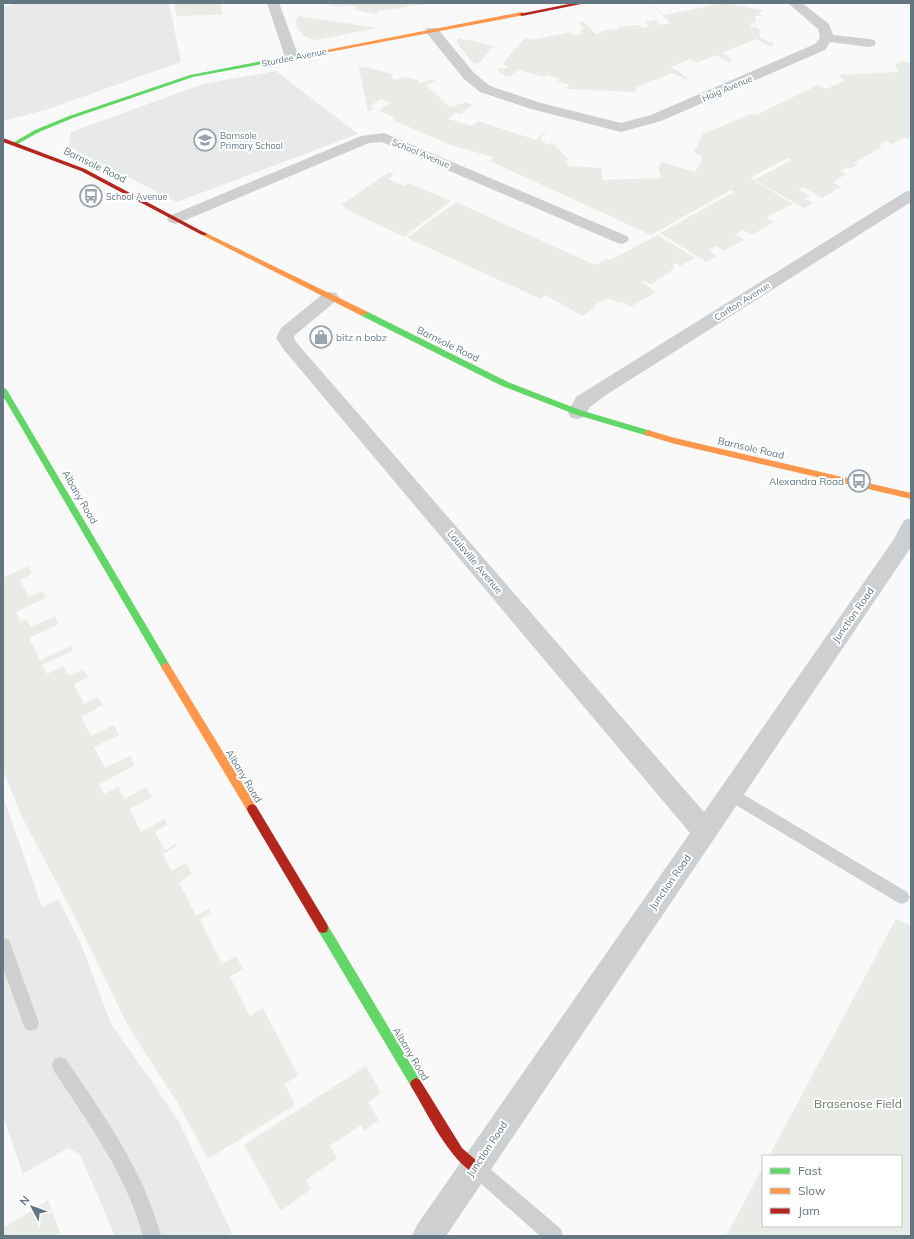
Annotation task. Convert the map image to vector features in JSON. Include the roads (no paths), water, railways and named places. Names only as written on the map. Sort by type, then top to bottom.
[{"type":"street","points":[[273,3],[292,57]]},
{"type":"street","name":"Sturdee Avenue","points":[[14,144],[57,122],[180,79],[583,3]]},
{"type":"street","points":[[794,3],[824,27],[827,38],[869,44]]},
{"type":"street","name":"Haig Avenue","points":[[432,31],[466,73],[482,87],[494,93],[622,134],[656,118],[808,54],[820,47],[827,38]]},
{"type":"street","name":"School Avenue","points":[[175,219],[257,186],[313,160],[366,139],[379,136],[391,139],[621,239]]},
{"type":"street","name":"Barnsole Road","points":[[3,140],[83,170],[175,219],[504,384],[577,412],[675,441],[911,496]]},
{"type":"street","name":"Carlton Avenue","points":[[577,412],[584,402],[599,391],[911,196]]},
{"type":"street","name":"Louisville Avenue","points":[[330,297],[287,332],[285,338],[290,346],[705,832]]},
{"type":"street","name":"Albany Road","points":[[3,390],[66,494],[134,614],[449,1139],[458,1152],[475,1167]]},
{"type":"street","name":"Junction Road","points":[[428,1236],[902,544],[911,526]]},
{"type":"lane","points":[[731,794],[902,897]]},
{"type":"lane","points":[[3,946],[31,1023]]},
{"type":"lane","points":[[60,1065],[124,1166],[146,1215],[152,1236]]},
{"type":"lane","points":[[475,1167],[554,1236]]},
{"type":"place","name":"Barnsole Primary School","points":[[205,140]]},
{"type":"place","name":"School Avenue","points":[[91,196]]},
{"type":"place","name":"bitz n bobz","points":[[321,337]]},
{"type":"place","name":"Alexandra Road","points":[[859,481]]},
{"type":"park label","name":"Brasenose Field","points":[[858,1103]]}]
